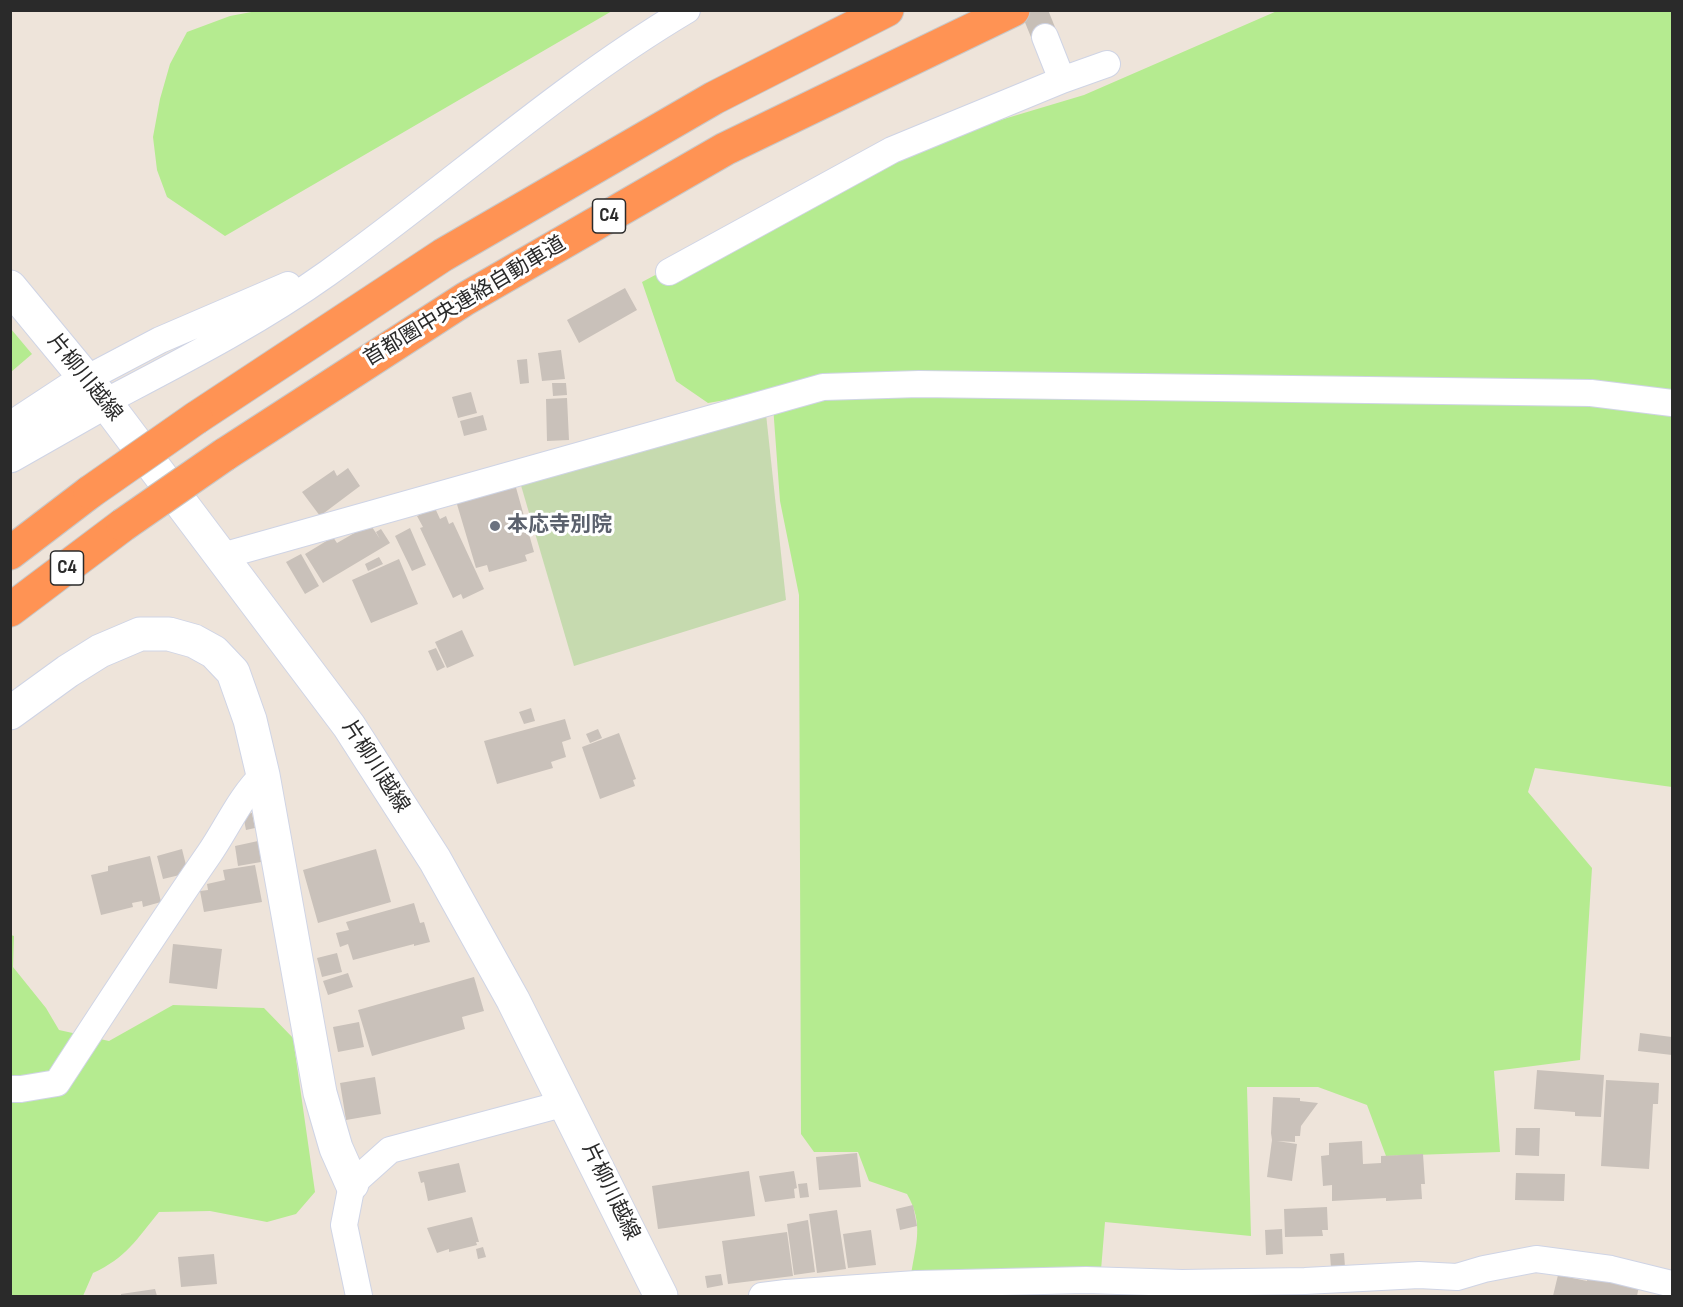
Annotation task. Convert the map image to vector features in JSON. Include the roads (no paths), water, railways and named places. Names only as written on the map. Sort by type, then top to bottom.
[{"type":"highway","name":"C4","points":[[10,553],[90,492],[196,418],[443,255],[714,98],[886,10]]},
{"type":"highway","name":"首都圏中央連絡自動車道","points":[[10,610],[123,525],[224,455],[465,299],[725,149],[1013,10]]},
{"type":"main road","name":"片柳川越線","points":[[10,287],[96,391],[349,726],[435,860],[513,1000],[661,1296]]},
{"type":"main road","points":[[10,429],[96,391]]},
{"type":"main road","points":[[10,456],[96,391]]},
{"type":"main road","points":[[10,714],[68,671],[100,651],[140,634],[169,634],[194,641],[214,652],[233,672],[250,720],[263,775],[320,1093],[336,1148],[352,1184]]},
{"type":"street","points":[[96,391],[160,340],[323,269],[381,235],[576,83],[687,10]]},
{"type":"street","points":[[1045,37],[1062,80]]},
{"type":"street","points":[[669,272],[892,150],[1062,80],[1107,64]]},
{"type":"street","points":[[222,556],[823,387],[919,384],[1591,393],[1672,403]]},
{"type":"street","points":[[10,1089],[57,1083],[214,847],[249,788],[263,775]]},
{"type":"street","points":[[358,1296],[344,1225],[352,1184],[390,1150],[566,1103]]},
{"type":"street","points":[[762,1296],[916,1284],[1086,1280],[1182,1284],[1419,1275],[1457,1277],[1484,1269],[1536,1259],[1611,1269],[1672,1284]]},
{"type":"tunnel","points":[[1034,10],[1045,37]]},
{"type":"place","name":"本応寺別院","points":[[495,526]]}]
